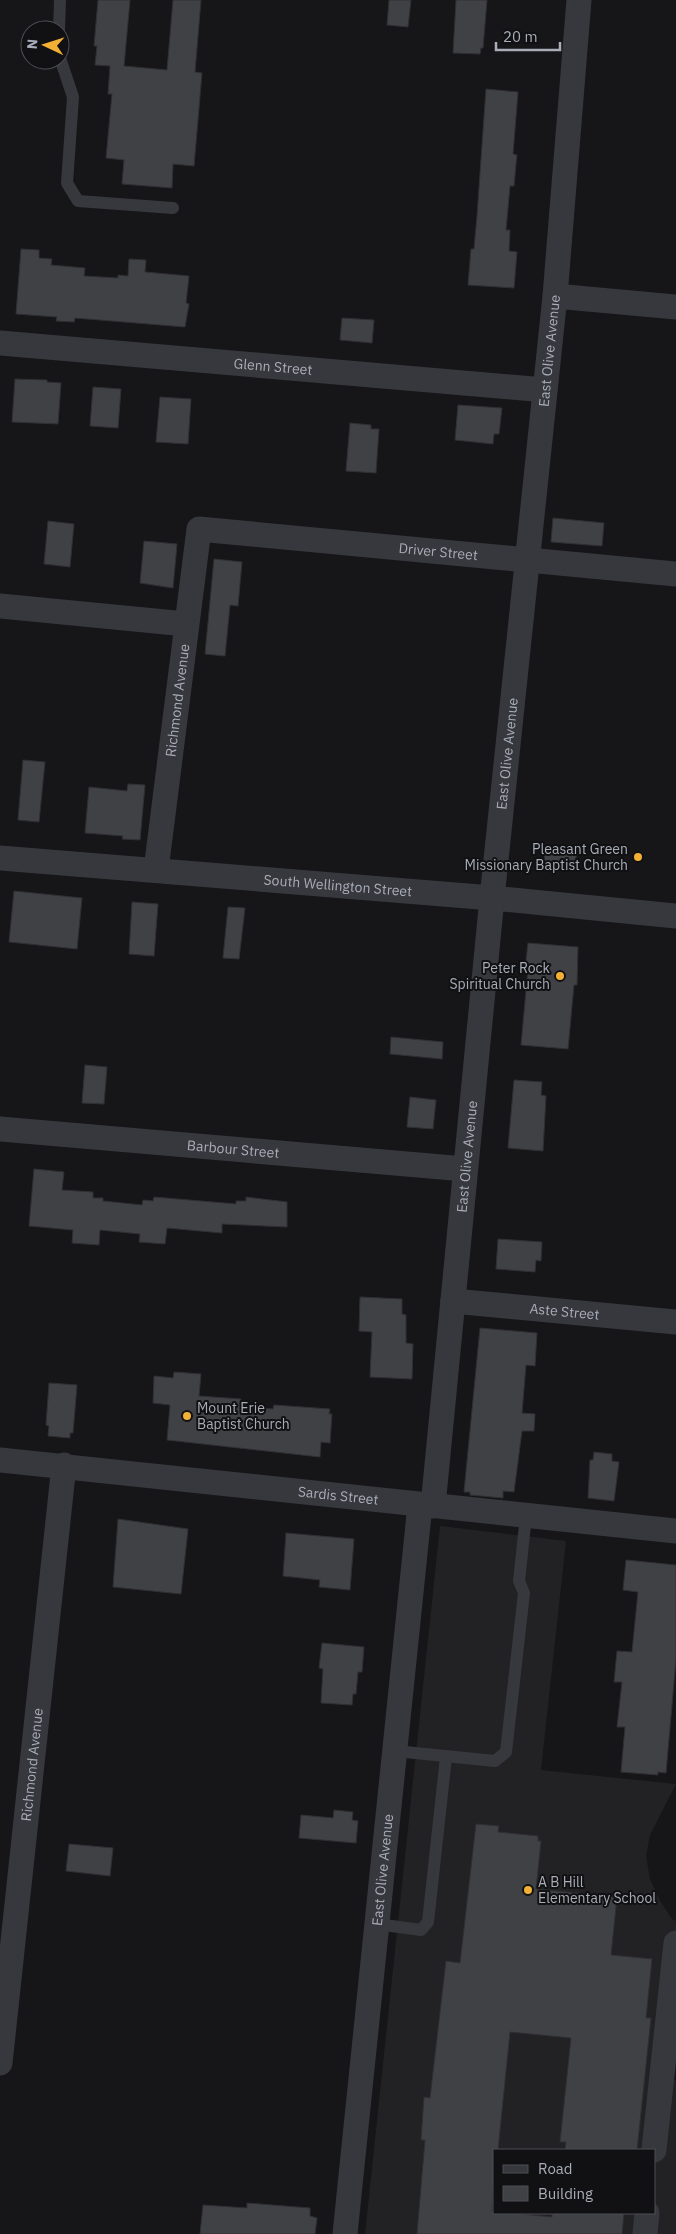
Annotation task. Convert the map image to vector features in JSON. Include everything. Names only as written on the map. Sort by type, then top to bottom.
[{"type":"street","name":"East Olive Avenue","points":[[345,2234],[396,1750],[453,1300],[492,898],[555,296],[579,0]]},
{"type":"street","points":[[555,296],[676,307]]},
{"type":"street","name":"Glenn Street","points":[[0,342],[545,390]]},
{"type":"street","name":"Driver Street","points":[[199,529],[676,574]]},
{"type":"street","name":"Richmond Avenue","points":[[156,870],[199,529]]},
{"type":"street","points":[[0,606],[186,624]]},
{"type":"street","name":"South Wellington Street","points":[[0,858],[492,898],[676,916]]},
{"type":"street","name":"Barbour Street","points":[[0,1128],[465,1169]]},
{"type":"street","name":"Aste Street","points":[[453,1300],[676,1322]]},
{"type":"street","name":"Sardis Street","points":[[0,1460],[64,1465],[427,1506],[676,1531]]},
{"type":"street","name":"Richmond Avenue","points":[[0,2063],[64,1465]]},
{"type":"street","points":[[654,2149],[676,1943]]},
{"type":"street","points":[[645,2234],[647,2214]]},
{"type":"lane","points":[[59,20],[60,0]]},
{"type":"lane","points":[[64,70],[73,97],[66,184],[78,202],[173,208]]},
{"type":"lane","points":[[396,1750],[495,1761],[506,1752],[524,1593],[519,1581],[526,1516]]},
{"type":"lane","points":[[377,1924],[421,1930],[428,1922],[446,1757]]},
{"type":"shaded area","name":"A B Hill Elementary School","points":[[440,1526],[566,1541],[541,1770],[676,1784],[650,1835],[646,1856],[650,1879],[660,1901],[672,1919],[676,1921],[676,2052],[673,2080],[676,2080],[676,2234],[365,2234]]},
{"type":"building","points":[[98,0],[130,0],[124,66],[167,70],[173,0],[201,0],[195,72],[202,73],[194,166],[173,164],[172,188],[122,184],[124,160],[106,158],[112,94],[108,94],[110,66],[95,65],[97,46],[94,46]]},
{"type":"building","points":[[389,0],[411,0],[408,27],[387,25]]},
{"type":"building","points":[[456,0],[487,0],[483,48],[481,48],[480,54],[453,53]]},
{"type":"building","points":[[486,89],[518,92],[513,154],[517,155],[514,186],[510,186],[506,230],[510,230],[509,251],[517,252],[514,288],[468,285],[471,249],[474,249]]},
{"type":"building","points":[[21,249],[39,250],[39,258],[52,259],[51,265],[85,268],[84,276],[118,278],[118,275],[128,276],[129,259],[146,260],[145,272],[189,276],[186,303],[189,304],[185,327],[75,318],[74,322],[56,321],[57,317],[16,314]]},
{"type":"building","points":[[342,318],[374,320],[372,343],[340,340]]},
{"type":"building","points":[[15,379],[47,380],[47,382],[61,383],[58,424],[12,422]]},
{"type":"building","points":[[93,387],[121,389],[118,428],[90,426]]},
{"type":"building","points":[[160,397],[191,399],[188,444],[156,442]]},
{"type":"building","points":[[458,405],[502,408],[499,434],[494,434],[493,444],[455,440]]},
{"type":"building","points":[[350,423],[371,425],[371,429],[379,429],[376,473],[346,471]]},
{"type":"building","points":[[553,518],[604,523],[602,546],[551,542]]},
{"type":"building","points":[[48,521],[74,524],[70,567],[44,564]]},
{"type":"building","points":[[144,541],[177,544],[173,588],[140,583]]},
{"type":"building","points":[[214,559],[242,562],[238,606],[230,605],[225,656],[205,654]]},
{"type":"building","points":[[23,760],[45,762],[39,822],[18,820]]},
{"type":"building","points":[[128,784],[145,785],[140,840],[122,839],[123,836],[85,833],[89,787],[127,791]]},
{"type":"building","points":[[545,846],[577,848],[575,868],[544,865]]},
{"type":"building","points":[[14,891],[82,898],[77,949],[9,942]]},
{"type":"building","points":[[132,902],[158,904],[154,956],[129,954]]},
{"type":"building","points":[[228,907],[245,908],[239,959],[223,958]]},
{"type":"building","points":[[528,943],[578,947],[577,985],[574,985],[568,1049],[521,1045],[528,969],[525,969]]},
{"type":"building","points":[[391,1037],[443,1042],[442,1059],[390,1054]]},
{"type":"building","points":[[85,1065],[107,1067],[104,1104],[82,1103]]},
{"type":"building","points":[[514,1080],[542,1082],[541,1095],[546,1096],[543,1151],[508,1148]]},
{"type":"building","points":[[410,1097],[436,1100],[433,1129],[407,1127]]},
{"type":"building","points":[[34,1169],[64,1172],[62,1190],[93,1192],[93,1198],[103,1198],[103,1201],[142,1205],[143,1200],[153,1201],[154,1197],[236,1204],[236,1201],[246,1201],[246,1197],[287,1202],[287,1227],[222,1224],[222,1233],[167,1228],[165,1244],[139,1242],[140,1234],[100,1230],[99,1245],[72,1243],[73,1230],[29,1226]]},
{"type":"building","points":[[498,1239],[542,1242],[541,1261],[536,1260],[535,1272],[496,1269]]},
{"type":"building","points":[[360,1297],[402,1299],[402,1314],[406,1315],[406,1343],[413,1344],[412,1379],[370,1377],[372,1332],[359,1331]]},
{"type":"building","points":[[480,1328],[537,1333],[535,1366],[526,1365],[522,1413],[535,1414],[534,1431],[522,1431],[514,1492],[503,1491],[503,1498],[470,1495],[470,1492],[464,1492]]},
{"type":"building","points":[[174,1372],[201,1374],[199,1396],[241,1399],[240,1406],[273,1409],[274,1405],[330,1409],[329,1414],[332,1414],[330,1443],[321,1442],[320,1457],[167,1440],[170,1405],[153,1403],[154,1376],[173,1378]]},
{"type":"building","points":[[49,1383],[77,1385],[73,1433],[70,1433],[70,1438],[48,1436],[49,1426],[46,1425]]},
{"type":"building","points":[[594,1452],[612,1454],[612,1461],[619,1462],[614,1501],[588,1498],[590,1460],[593,1460]]},
{"type":"building","points":[[118,1519],[188,1529],[181,1594],[113,1587]]},
{"type":"building","points":[[286,1533],[354,1539],[350,1590],[319,1587],[320,1580],[283,1576]]},
{"type":"building","points":[[626,1560],[676,1565],[676,1659],[666,1773],[658,1772],[658,1775],[621,1772],[625,1727],[617,1727],[622,1682],[614,1682],[617,1651],[632,1652],[638,1592],[623,1590]]},
{"type":"building","points":[[322,1643],[364,1647],[362,1672],[358,1672],[356,1694],[353,1694],[352,1705],[321,1703],[323,1669],[319,1668]]},
{"type":"building","points":[[334,1810],[353,1812],[352,1820],[358,1821],[356,1843],[299,1838],[301,1815],[333,1818]]},
{"type":"building","points":[[476,1824],[499,1826],[498,1832],[538,1836],[538,1841],[541,1841],[536,1889],[617,1897],[611,1955],[652,1959],[646,2018],[651,2018],[637,2149],[565,2149],[566,2142],[560,2142],[571,2038],[510,2032],[498,2149],[493,2149],[492,2211],[493,2214],[552,2217],[552,2214],[624,2214],[622,2234],[417,2234],[425,2140],[421,2140],[424,2097],[430,2098],[446,1961],[460,1963]]},
{"type":"building","points":[[69,1844],[113,1848],[110,1876],[66,1871]]},
{"type":"building","points":[[247,2203],[310,2208],[310,2216],[317,2218],[315,2234],[200,2234],[203,2205],[247,2208]]},
{"type":"place","name":"Pleasant Green Missionary Baptist Church","points":[[638,857]]},
{"type":"place","name":"Peter Rock Spiritual Church","points":[[560,976]]},
{"type":"place","name":"Mount Erie Baptist Church","points":[[187,1416]]},
{"type":"place","name":"A B Hill Elementary School","points":[[528,1890]]}]
